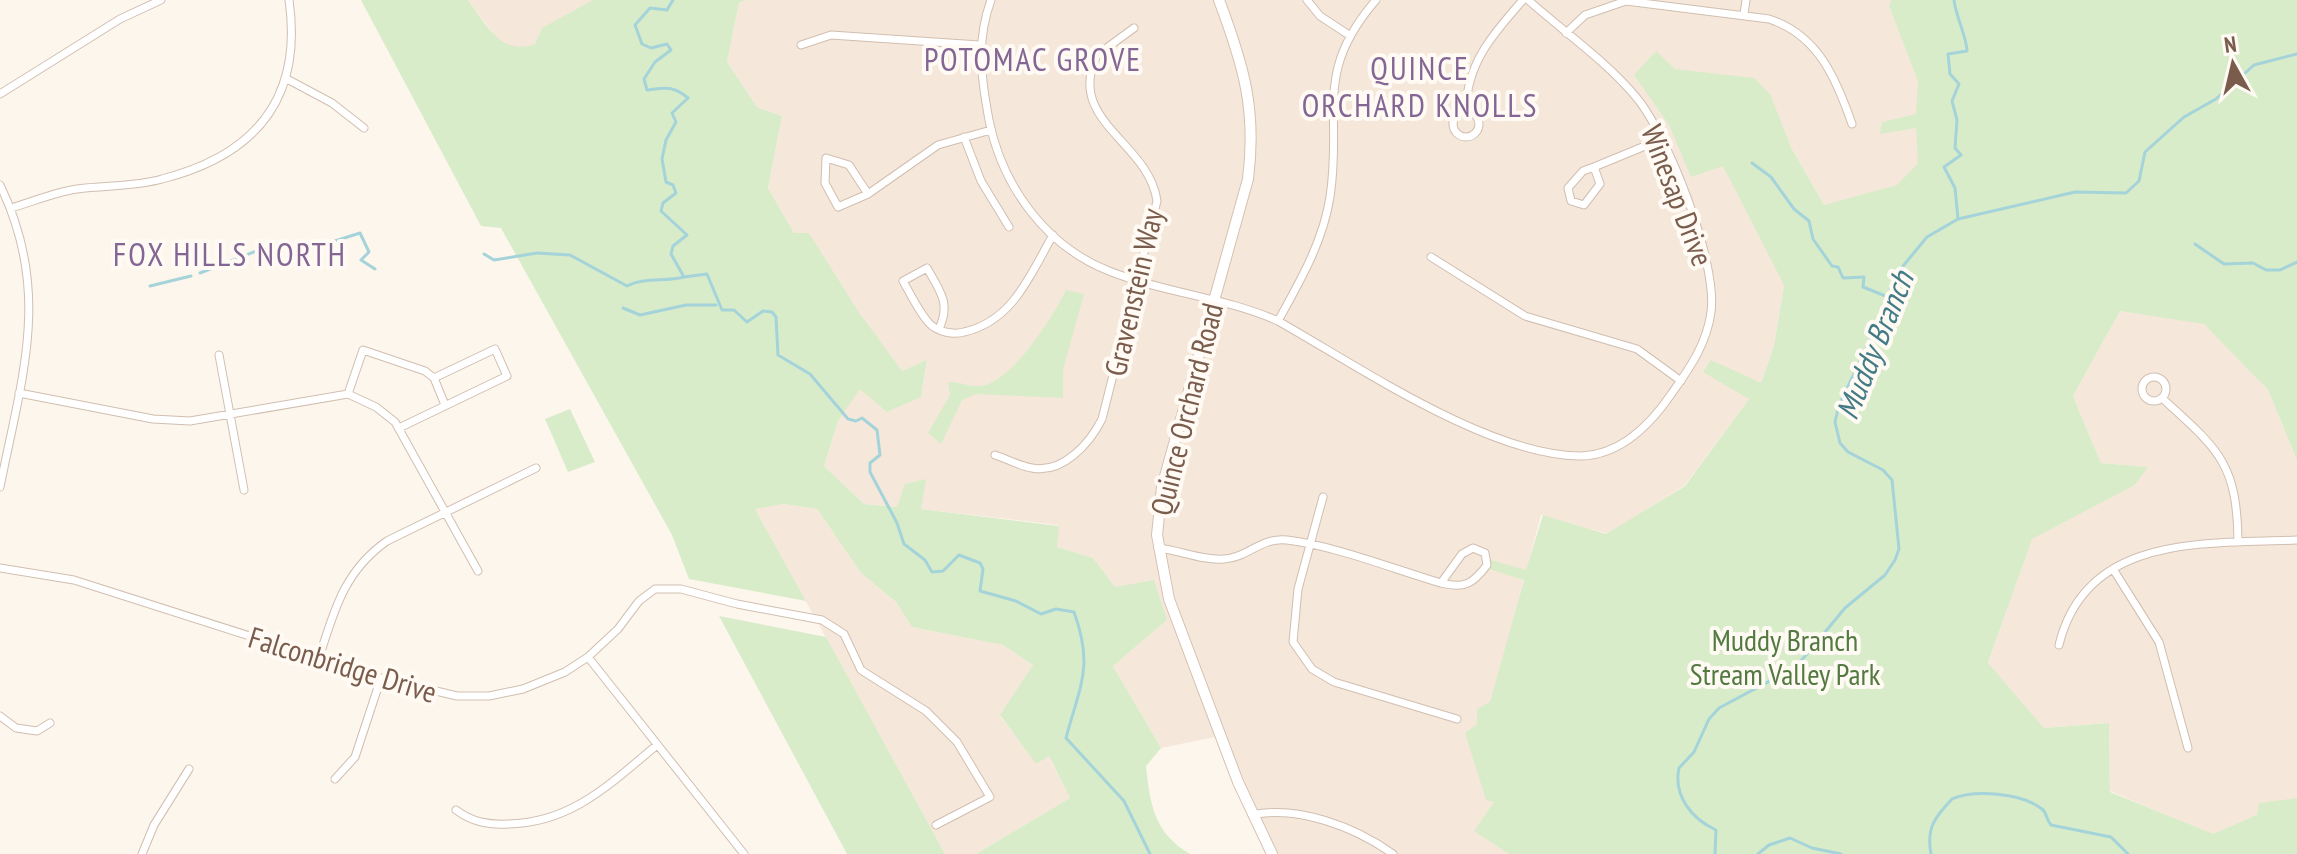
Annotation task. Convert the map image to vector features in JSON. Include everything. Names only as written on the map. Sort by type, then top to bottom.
[{"type":"street","points":[[0,94],[120,19],[161,0]]},
{"type":"street","points":[[11,208],[73,190],[162,179],[207,164],[238,147],[258,129],[274,107],[287,79],[293,48],[289,0]]},
{"type":"street","points":[[801,45],[831,35],[979,45],[991,0]]},
{"type":"street","name":"Quince Orchard Road","points":[[1219,0],[1248,88],[1253,143],[1248,179],[1212,299],[1162,487],[1158,548],[1169,599],[1252,815],[1272,854]]},
{"type":"street","points":[[1307,0],[1320,16],[1349,35]]},
{"type":"street","points":[[1278,321],[1316,249],[1326,217],[1333,163],[1332,88],[1337,63],[1349,35],[1376,0]]},
{"type":"street","points":[[1466,111],[1468,84],[1481,51],[1525,0]]},
{"type":"street","name":"Winesap Drive","points":[[979,45],[991,130],[1012,185],[1031,213],[1053,235],[1089,261],[1138,280],[1212,299],[1278,321],[1456,421],[1497,437],[1557,453],[1584,456],[1623,443],[1648,424],[1681,381],[1707,332],[1712,294],[1704,251],[1662,139],[1633,94],[1525,0]]},
{"type":"street","points":[[1744,14],[1746,0]]},
{"type":"street","points":[[1566,33],[1585,15],[1626,1],[1744,14],[1787,25],[1815,48],[1836,78],[1852,124]]},
{"type":"street","name":"Gravenstein Way","points":[[995,455],[1034,469],[1068,459],[1082,449],[1102,419],[1155,213],[1156,190],[1141,159],[1103,123],[1091,100],[1090,87],[1097,55],[1134,28]]},
{"type":"street","points":[[287,79],[332,103],[364,128]]},
{"type":"street","points":[[868,194],[849,165],[826,158],[825,183],[838,207],[868,194],[898,174],[916,157],[964,137],[991,130]]},
{"type":"street","points":[[964,137],[981,181],[1009,227]]},
{"type":"street","points":[[1594,167],[1600,184],[1584,205],[1571,201],[1568,188],[1583,171],[1662,139]]},
{"type":"street","points":[[0,185],[11,208],[28,263],[30,302],[30,333],[0,487]]},
{"type":"street","points":[[939,329],[945,315],[946,300],[927,268],[903,281],[931,325],[939,329],[955,334],[992,322],[1016,300],[1053,235]]},
{"type":"street","points":[[1431,257],[1525,316],[1637,349],[1681,381]]},
{"type":"street","points":[[399,428],[507,376],[495,349],[434,378]]},
{"type":"street","points":[[348,394],[363,350],[425,371],[434,378],[445,405]]},
{"type":"street","points":[[219,355],[244,490]]},
{"type":"street","points":[[19,393],[153,419],[190,421],[231,417],[348,394],[376,407],[399,428],[478,571]]},
{"type":"street","points":[[2163,399],[2208,441],[2231,475],[2237,501],[2238,542]]},
{"type":"street","points":[[319,658],[338,597],[359,565],[387,541],[536,468]]},
{"type":"street","points":[[1323,497],[1298,589],[1293,642],[1312,669],[1334,682],[1457,719]]},
{"type":"street","points":[[1158,548],[1220,560],[1270,540],[1310,545],[1441,583],[1459,588],[1475,582],[1487,565],[1485,553],[1473,548],[1462,554],[1441,583]]},
{"type":"street","points":[[2059,645],[2065,619],[2078,598],[2113,569],[2165,547],[2297,540]]},
{"type":"street","name":"Falconbridge Drive","points":[[0,568],[74,580],[434,693],[489,696],[544,682],[588,657],[618,629],[639,601],[655,589],[681,589],[737,604],[822,620],[844,634],[861,670],[926,711],[957,742],[990,797],[936,825]]},
{"type":"street","points":[[2113,569],[2159,642],[2188,748]]},
{"type":"street","points":[[588,657],[744,854]]},
{"type":"street","points":[[335,779],[355,757],[381,678]]},
{"type":"street","points":[[0,716],[16,728],[37,731],[50,723]]},
{"type":"street","points":[[456,810],[476,822],[503,824],[530,823],[557,817],[591,799],[657,745]]},
{"type":"street","points":[[142,854],[154,825],[189,769]]},
{"type":"street","points":[[1252,815],[1293,812],[1361,835],[1393,854]]},
{"type":"shaded area","points":[[468,0],[593,0],[535,44],[520,49],[500,43]]},
{"type":"shaded area","points":[[745,0],[1891,0],[1889,6],[1918,78],[1919,196],[1824,205],[1792,149],[1770,95],[1784,285],[1774,346],[1761,383],[1685,485],[1608,534],[1541,515],[1503,658],[1503,788],[1475,831],[1509,854],[1272,854],[1220,736],[1161,748],[1113,666],[1167,620],[1115,587],[1093,558],[1057,547],[1058,525],[921,509],[925,479],[898,507],[864,504],[824,466],[838,421],[860,388],[888,411],[921,397],[927,361],[902,371],[794,233],[768,188],[782,116],[757,107],[727,62],[739,3]]},
{"type":"shaded area","points":[[2120,311],[2204,323],[2268,390],[2297,460],[2297,799],[2213,835],[2110,791],[2109,723],[2044,728],[1988,664],[2032,538],[2135,485],[2147,467],[2101,463],[2073,396]]},
{"type":"shaded area","points":[[784,504],[817,509],[861,573],[896,602],[912,627],[1003,645],[1033,665],[1000,716],[1037,764],[1048,755],[1070,798],[976,854],[945,854],[755,509]]},
{"type":"green space","points":[[361,0],[468,0],[488,28],[503,42],[523,47],[535,44],[542,28],[593,0],[745,0],[739,3],[727,62],[757,107],[782,116],[768,188],[794,233],[809,233],[858,311],[902,371],[927,360],[921,397],[887,412],[860,389],[838,421],[824,466],[864,504],[897,507],[905,484],[926,479],[921,509],[1059,526],[1057,547],[1093,558],[1115,587],[1154,580],[1167,620],[1113,666],[1161,748],[1146,766],[1156,816],[1168,837],[1190,854],[976,854],[1070,798],[1049,756],[1036,764],[1000,715],[1033,665],[1003,645],[912,627],[896,602],[861,573],[817,509],[784,504],[755,509],[806,601],[689,579],[672,535],[501,228],[481,226]]},
{"type":"green space","name":"Muddy Branch Stream Valley Park","points":[[1891,0],[2297,0],[2297,460],[2268,390],[2204,324],[2120,311],[2073,396],[2101,463],[2148,467],[2135,485],[2032,539],[1988,663],[2044,728],[2109,723],[2110,792],[2213,834],[2257,815],[2259,803],[2297,798],[2297,854],[1509,854],[1474,831],[1494,802],[1486,800],[1465,733],[1477,724],[1477,709],[1490,702],[1524,580],[1489,569],[1491,560],[1526,570],[1543,515],[1606,534],[1685,486],[1749,399],[1703,372],[1711,360],[1761,383],[1774,346],[1784,285],[1723,166],[1691,177],[1669,125],[1634,75],[1656,51],[1675,69],[1754,78],[1770,94],[1792,149],[1824,205],[1897,185],[1918,163],[1916,128],[1880,134],[1882,122],[1916,114],[1918,81],[1889,6]]},
{"type":"green space","points":[[1066,290],[1084,294],[1063,370],[1063,398],[976,394],[962,400],[941,444],[928,433],[950,395],[948,382],[979,386],[991,383],[1004,374],[1041,332]]},
{"type":"green space","points":[[570,409],[595,462],[568,472],[545,419]]},
{"type":"green space","points":[[719,616],[826,637],[945,854],[847,854]]},
{"type":"waterway","points":[[673,0],[667,10],[650,8],[635,25],[642,44],[651,48],[667,44],[671,50],[655,62],[644,79],[647,90],[673,89],[688,98],[672,113],[676,122],[666,140],[662,159],[666,182],[673,185],[676,193],[663,203],[661,211],[687,235],[673,246],[671,254],[684,277],[707,274],[722,310],[734,310],[747,322],[763,311],[772,312],[776,317],[778,355],[810,374],[848,419],[856,421],[862,418],[877,430],[880,455],[870,463],[870,472],[897,523],[904,544],[925,560],[932,572],[943,571],[959,555],[980,563],[983,569],[980,591],[1016,601],[1041,614],[1056,609],[1074,612],[1084,662],[1066,738],[1124,801],[1150,854]]},
{"type":"waterway","points":[[1954,0],[1967,51],[1948,54],[1950,74],[1959,84],[1952,101],[1957,120],[1955,148],[1961,155],[1944,167],[1955,188],[1958,219]]},
{"type":"waterway","name":"Muddy Branch","points":[[1715,854],[1716,830],[1699,820],[1686,805],[1679,788],[1679,768],[1694,752],[1709,719],[1719,708],[1796,667],[1845,608],[1885,575],[1899,549],[1892,480],[1883,470],[1848,452],[1840,443],[1835,422],[1839,405],[1885,309],[1894,277],[1927,237],[1958,219],[2075,192],[2126,193],[2139,181],[2145,152],[2184,117],[2216,99],[2254,65],[2297,54]]},
{"type":"waterway","points":[[1752,163],[1771,177],[1794,209],[1809,221],[1813,239],[1832,266],[1838,267],[1843,278],[1864,277],[1863,287],[1888,297]]},
{"type":"waterway","points":[[200,273],[269,246],[310,249],[360,233],[369,252],[361,260],[375,269]]},
{"type":"waterway","points":[[2195,244],[2224,264],[2253,263],[2266,270],[2280,270],[2297,262]]},
{"type":"waterway","points":[[484,254],[494,260],[537,253],[570,255],[627,286],[684,277]]},
{"type":"waterway","points":[[150,286],[191,276]]},
{"type":"waterway","points":[[623,308],[640,315],[686,305],[716,305]]},
{"type":"waterway","points":[[1931,854],[1931,830],[1937,817],[1952,799],[1973,794],[1998,794],[2023,799],[2044,811],[2051,825],[2111,837],[2128,854]]},
{"type":"waterway","name":"Muddy Branch","points":[[1758,854],[1769,845],[1790,838],[1812,848],[1841,854]]},
{"type":"district","name":"POTOMAC GROVE","points":[[1033,59]]},
{"type":"district","name":"QUINCE ORCHARD KNOLLS","points":[[1420,86]]},
{"type":"district","name":"FOX HILLS NORTH","points":[[230,254]]}]
